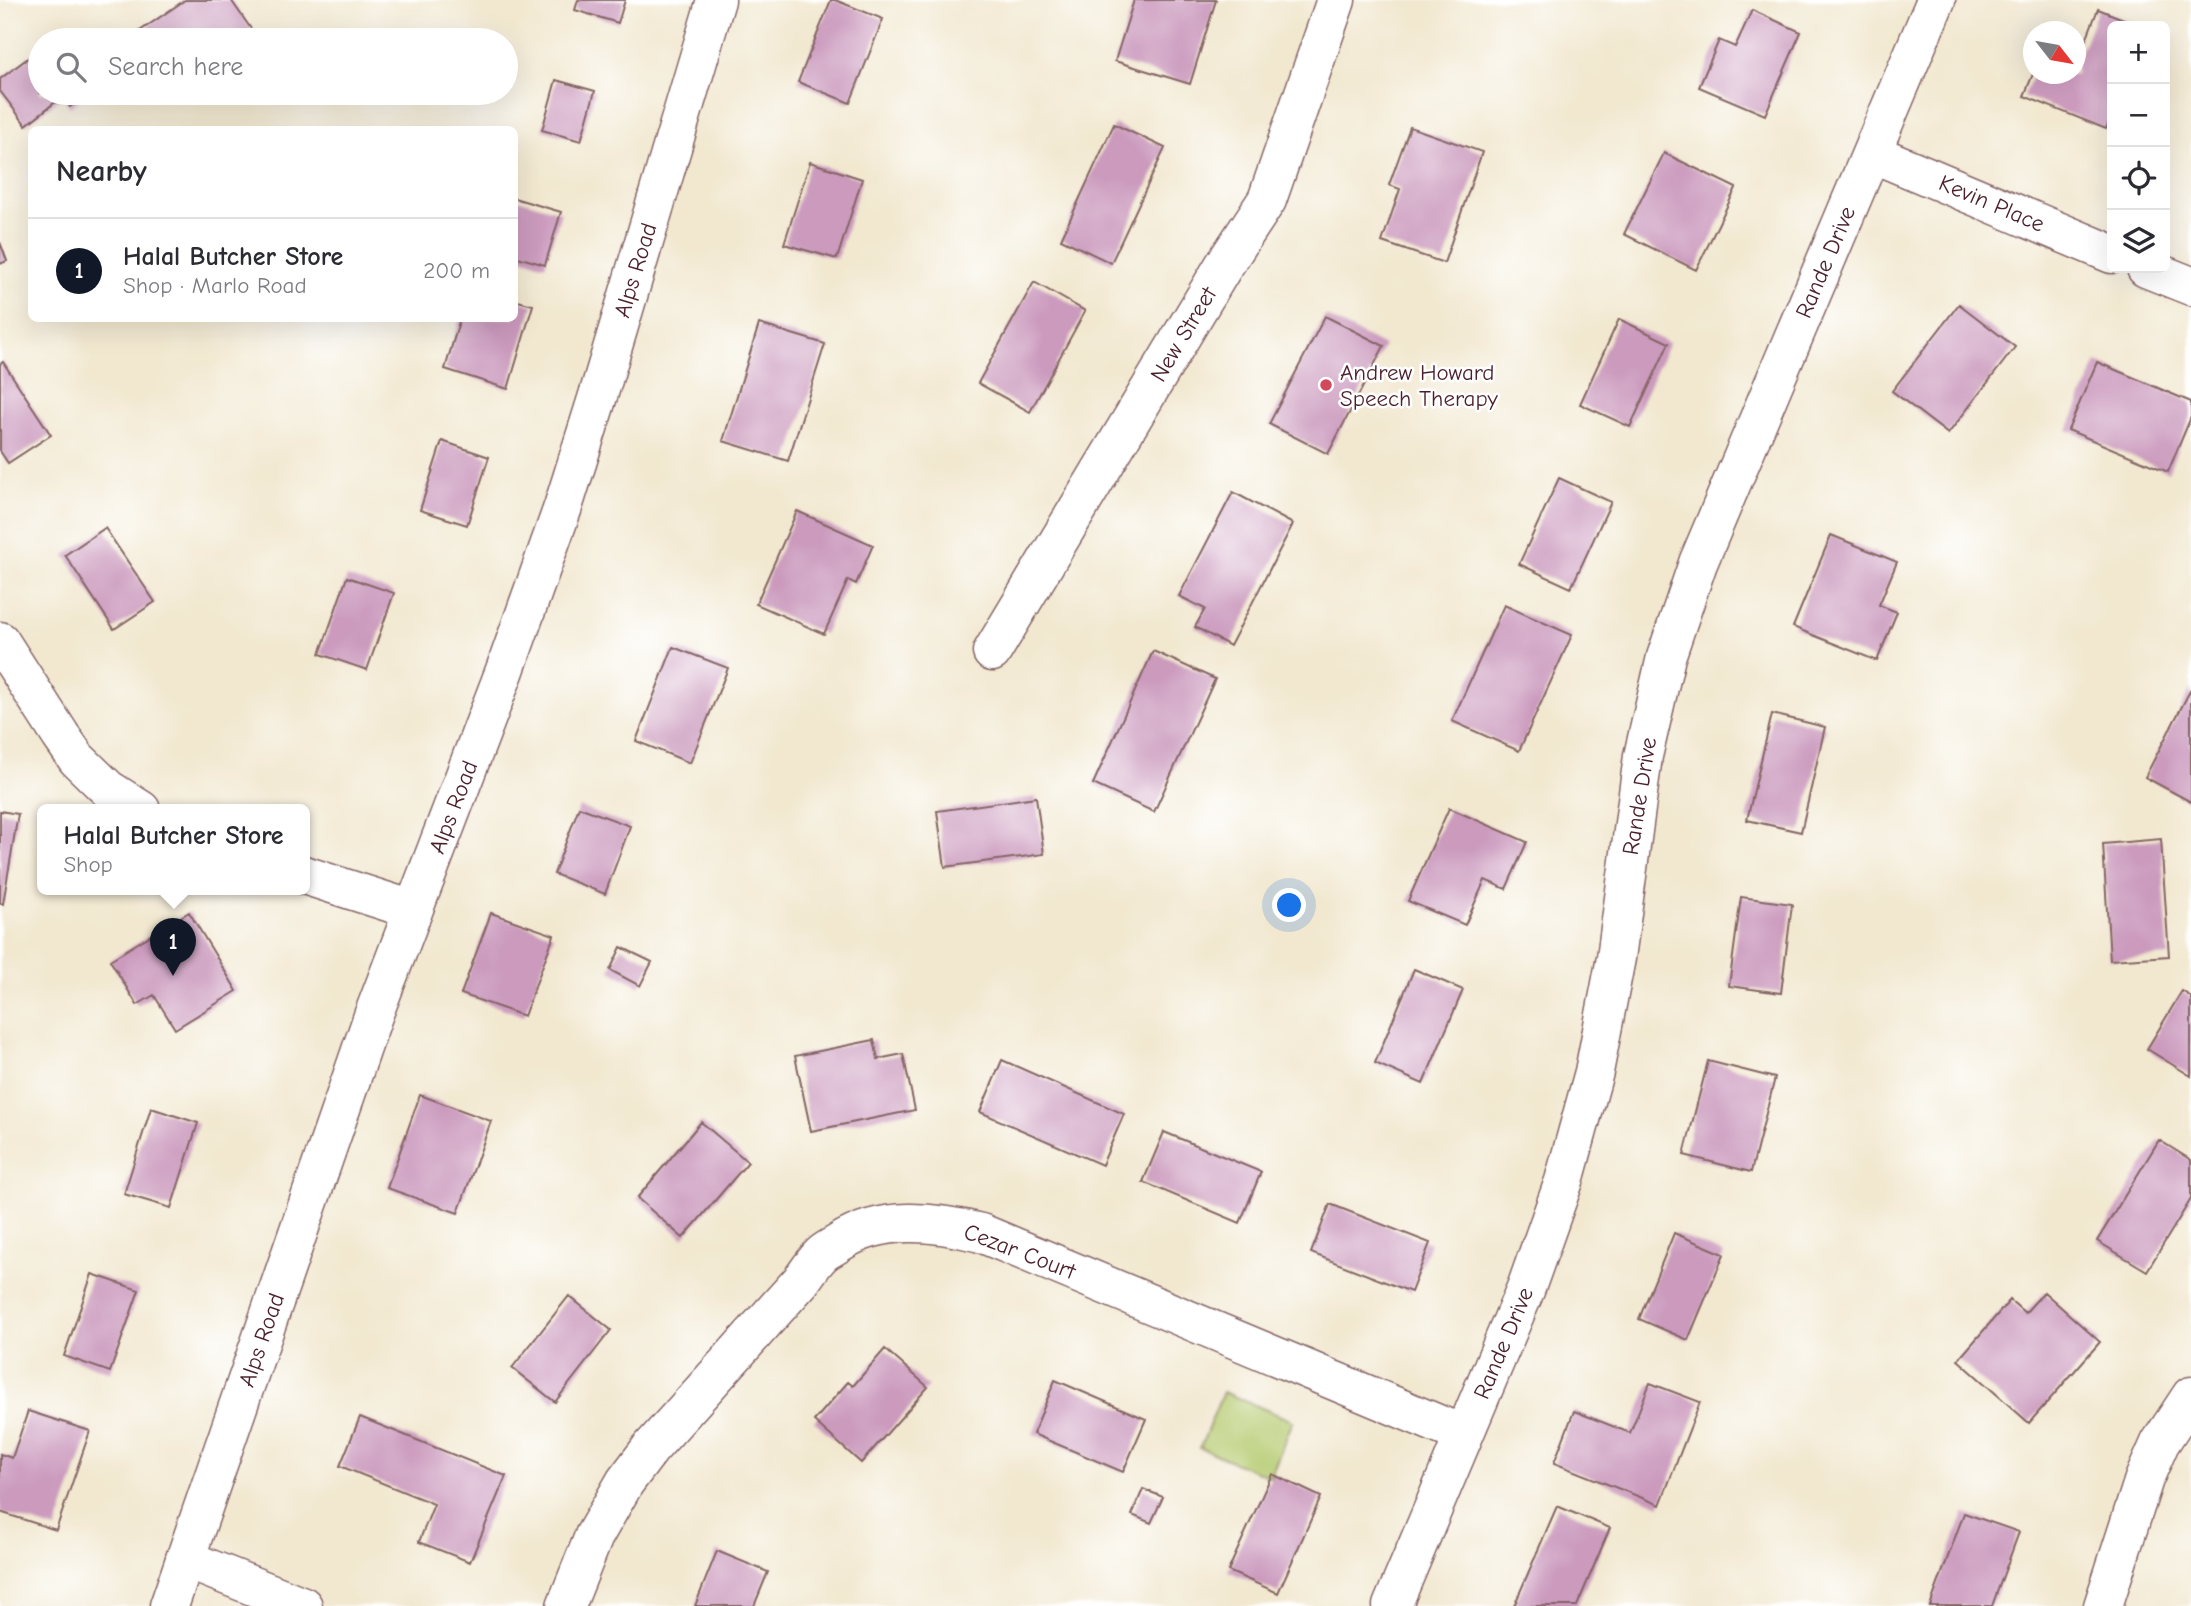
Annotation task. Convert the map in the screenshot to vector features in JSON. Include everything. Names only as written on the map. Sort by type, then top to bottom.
[{"type":"street","name":"Alps Road","points":[[169,1606],[373,1016],[505,670],[563,507],[716,0]]},
{"type":"street","name":"New Street","points":[[992,652],[1223,267],[1267,200],[1336,0]]},
{"type":"street","name":"Rande Drive","points":[[1392,1606],[1526,1288],[1564,1181],[1591,1084],[1616,958],[1643,755],[1666,657],[1698,563],[1936,0]]},
{"type":"street","name":"Kevin Place","points":[[1872,153],[2107,252]]},
{"type":"street","points":[[2158,273],[2191,286]]},
{"type":"street","points":[[0,641],[77,759],[108,789],[132,804]]},
{"type":"street","points":[[310,877],[413,911]]},
{"type":"street","name":"Cezar Court","points":[[566,1606],[594,1536],[625,1482],[650,1449],[801,1281],[821,1255],[851,1236],[874,1227],[912,1222],[954,1226],[981,1233],[1464,1435]]},
{"type":"street","points":[[2102,1606],[2144,1479],[2160,1443],[2191,1396]]},
{"type":"street","points":[[185,1559],[303,1606]]},
{"type":"green space","points":[[1223,1392],[1293,1421],[1270,1477],[1200,1448]]},
{"type":"building","points":[[185,0],[231,0],[250,28],[144,28]]},
{"type":"building","points":[[578,0],[625,0],[618,23],[575,10]]},
{"type":"building","points":[[831,0],[883,19],[850,103],[798,82]]},
{"type":"building","points":[[1134,0],[1216,0],[1190,84],[1115,61]]},
{"type":"building","points":[[2098,9],[2128,21],[2107,21],[2106,129],[2024,96],[2029,84],[2086,84],[2086,40]]},
{"type":"building","points":[[1752,10],[1801,32],[1765,115],[1699,87],[1719,40],[1735,47]]},
{"type":"building","points":[[28,58],[28,105],[52,105],[26,125],[0,91],[0,79]]},
{"type":"building","points":[[556,80],[595,91],[581,141],[542,130]]},
{"type":"building","points":[[1114,124],[1165,148],[1111,263],[1061,239]]},
{"type":"building","points":[[1410,127],[1482,152],[1444,263],[1382,242],[1400,189],[1389,185]]},
{"type":"building","points":[[1664,153],[1736,188],[1696,270],[1624,234]]},
{"type":"building","points":[[810,162],[862,179],[837,259],[784,244]]},
{"type":"building","points":[[518,199],[561,212],[545,265],[518,257]]},
{"type":"building","points":[[0,242],[7,261],[0,264]]},
{"type":"building","points":[[1034,282],[1085,311],[1030,412],[978,383]]},
{"type":"building","points":[[518,301],[533,305],[508,389],[445,369],[459,322],[518,322]]},
{"type":"building","points":[[1959,304],[2015,347],[1948,434],[1892,391]]},
{"type":"building","name":"Andrew Howard Speech Therapy","points":[[1325,316],[1384,346],[1328,454],[1269,424]]},
{"type":"building","points":[[1619,319],[1669,343],[1630,427],[1580,404]]},
{"type":"building","points":[[759,324],[825,344],[788,461],[723,441]]},
{"type":"building","points":[[3,362],[51,435],[8,463],[0,451],[0,364]]},
{"type":"building","points":[[2097,362],[2191,402],[2191,417],[2168,472],[2068,430]]},
{"type":"building","points":[[442,441],[489,457],[467,525],[420,510]]},
{"type":"building","points":[[1559,478],[1611,502],[1571,588],[1519,564]]},
{"type":"building","points":[[1233,492],[1293,524],[1230,646],[1195,627],[1205,609],[1179,596]]},
{"type":"building","points":[[797,511],[873,545],[856,584],[848,580],[824,634],[756,604]]},
{"type":"building","points":[[105,528],[155,602],[114,629],[65,555]]},
{"type":"building","points":[[1831,535],[1897,562],[1879,605],[1897,612],[1877,661],[1793,627]]},
{"type":"building","points":[[347,577],[394,593],[367,670],[320,654]]},
{"type":"building","points":[[1504,605],[1572,635],[1519,751],[1452,721]]},
{"type":"building","points":[[673,647],[728,668],[690,763],[636,741]]},
{"type":"building","points":[[1153,651],[1215,679],[1154,812],[1093,784]]},
{"type":"building","points":[[2191,689],[2191,802],[2145,777]]},
{"type":"building","points":[[1772,714],[1825,727],[1801,832],[1747,820]]},
{"type":"building","points":[[1036,797],[1044,854],[945,867],[937,811]]},
{"type":"building","points":[[579,807],[630,826],[605,894],[554,874]]},
{"type":"building","points":[[1449,808],[1527,842],[1506,889],[1485,880],[1465,925],[1408,901]]},
{"type":"building","points":[[0,811],[18,814],[3,904],[0,903]]},
{"type":"building","points":[[2161,839],[2169,956],[2110,960],[2103,844]]},
{"type":"building","points":[[1741,897],[1792,904],[1781,993],[1729,986]]},
{"type":"building","points":[[189,912],[237,991],[175,1029],[154,995],[137,1005],[110,960]]},
{"type":"building","points":[[491,913],[554,935],[524,1016],[461,994]]},
{"type":"building","points":[[621,947],[652,962],[640,986],[610,970]]},
{"type":"building","points":[[1414,969],[1463,990],[1423,1084],[1375,1063]]},
{"type":"building","points":[[2182,991],[2191,997],[2191,1076],[2147,1049]]},
{"type":"building","points":[[874,1040],[878,1059],[903,1054],[915,1110],[811,1131],[795,1056]]},
{"type":"building","points":[[1002,1060],[1124,1114],[1102,1165],[980,1112]]},
{"type":"building","points":[[1708,1061],[1775,1078],[1751,1172],[1684,1155]]},
{"type":"building","points":[[420,1095],[491,1121],[458,1213],[387,1188]]},
{"type":"building","points":[[151,1108],[198,1123],[171,1208],[124,1194]]},
{"type":"building","points":[[701,1122],[748,1162],[683,1238],[637,1198]]},
{"type":"building","points":[[1164,1132],[1261,1172],[1240,1223],[1143,1182]]},
{"type":"building","points":[[2159,1140],[2191,1160],[2191,1199],[2147,1271],[2097,1241]]},
{"type":"building","points":[[1330,1204],[1430,1243],[1411,1292],[1311,1253]]},
{"type":"building","points":[[1674,1233],[1724,1254],[1688,1340],[1639,1319]]},
{"type":"building","points":[[92,1274],[139,1290],[110,1372],[64,1356]]},
{"type":"building","points":[[2044,1292],[2100,1342],[2029,1423],[1958,1360],[2010,1300],[2025,1313]]},
{"type":"building","points":[[569,1296],[611,1330],[555,1402],[512,1368]]},
{"type":"building","points":[[885,1349],[928,1387],[861,1463],[814,1421],[848,1382],[853,1386]]},
{"type":"building","points":[[1055,1380],[1146,1419],[1123,1472],[1033,1434]]},
{"type":"building","points":[[1650,1383],[1700,1402],[1660,1505],[1554,1463],[1574,1411],[1630,1433]]},
{"type":"building","points":[[28,1411],[90,1431],[56,1530],[0,1512],[0,1454],[12,1458]]},
{"type":"building","points":[[360,1417],[506,1476],[470,1562],[419,1542],[434,1504],[340,1466]]},
{"type":"building","points":[[1272,1474],[1321,1497],[1278,1593],[1228,1571]]},
{"type":"building","points":[[1143,1489],[1163,1497],[1151,1523],[1132,1515]]},
{"type":"building","points":[[1557,1506],[1610,1528],[1577,1606],[1514,1606]]},
{"type":"building","points":[[1964,1513],[2019,1532],[1992,1606],[1930,1606]]},
{"type":"building","points":[[717,1551],[768,1572],[754,1606],[695,1606]]},
{"type":"place","name":"Andrew Howard Speech Therapy","points":[[1326,385]]},
{"type":"place","name":"Halal Butcher Store","points":[[173,976]]}]
